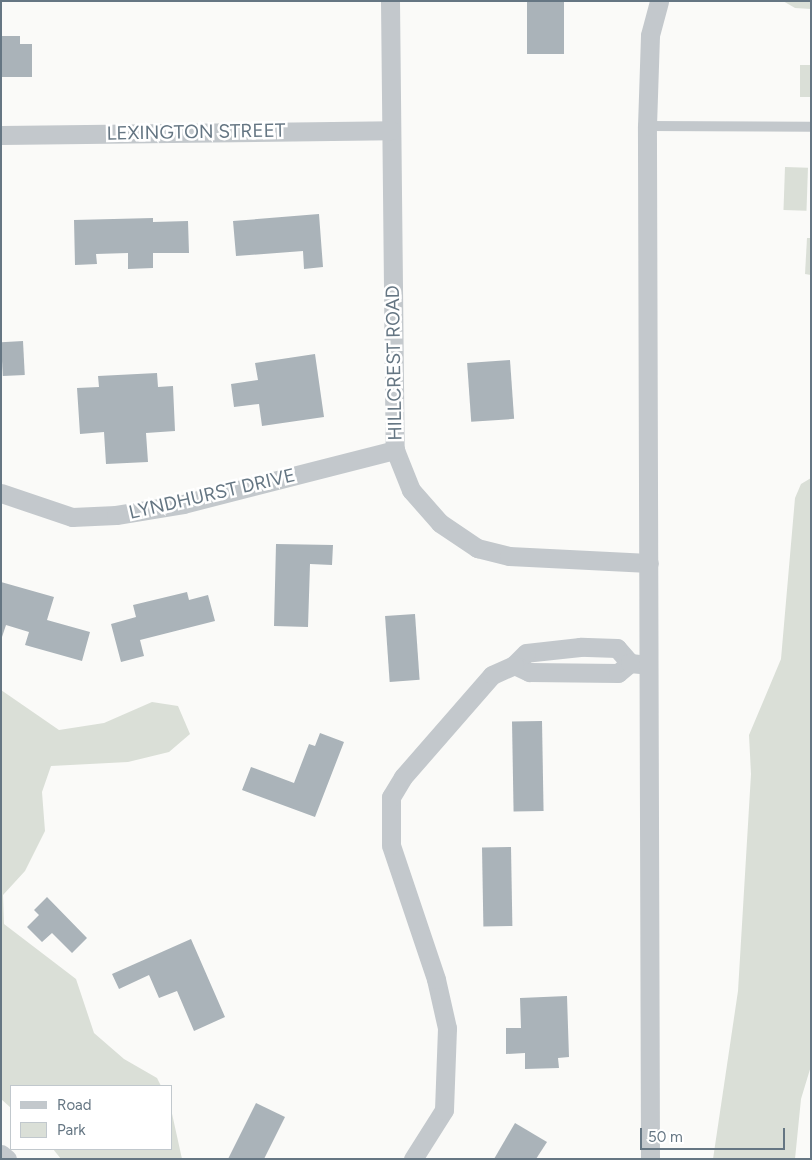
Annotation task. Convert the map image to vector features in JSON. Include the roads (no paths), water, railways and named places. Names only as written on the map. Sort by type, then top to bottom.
[{"type":"street","name":"HILLCREST ROAD","points":[[390,1],[395,450],[411,490],[440,523],[477,548],[510,556],[649,564]]},
{"type":"street","points":[[650,1159],[647,126],[650,35],[659,1]]},
{"type":"street","name":"LEXINGTON STREET","points":[[1,135],[391,130]]},
{"type":"street","name":"LYNDHURST DRIVE","points":[[1,493],[72,517],[116,515],[184,504],[395,450]]},
{"type":"street","points":[[413,1159],[444,1110],[447,1028],[436,979],[391,845],[391,797],[492,675],[514,665],[526,653],[580,647],[617,648],[630,663],[648,665]]},
{"type":"street","points":[[514,665],[529,672],[618,673],[630,663]]},
{"type":"street","points":[[1,1154],[6,1159]]},
{"type":"lane","points":[[647,126],[811,127]]}]
